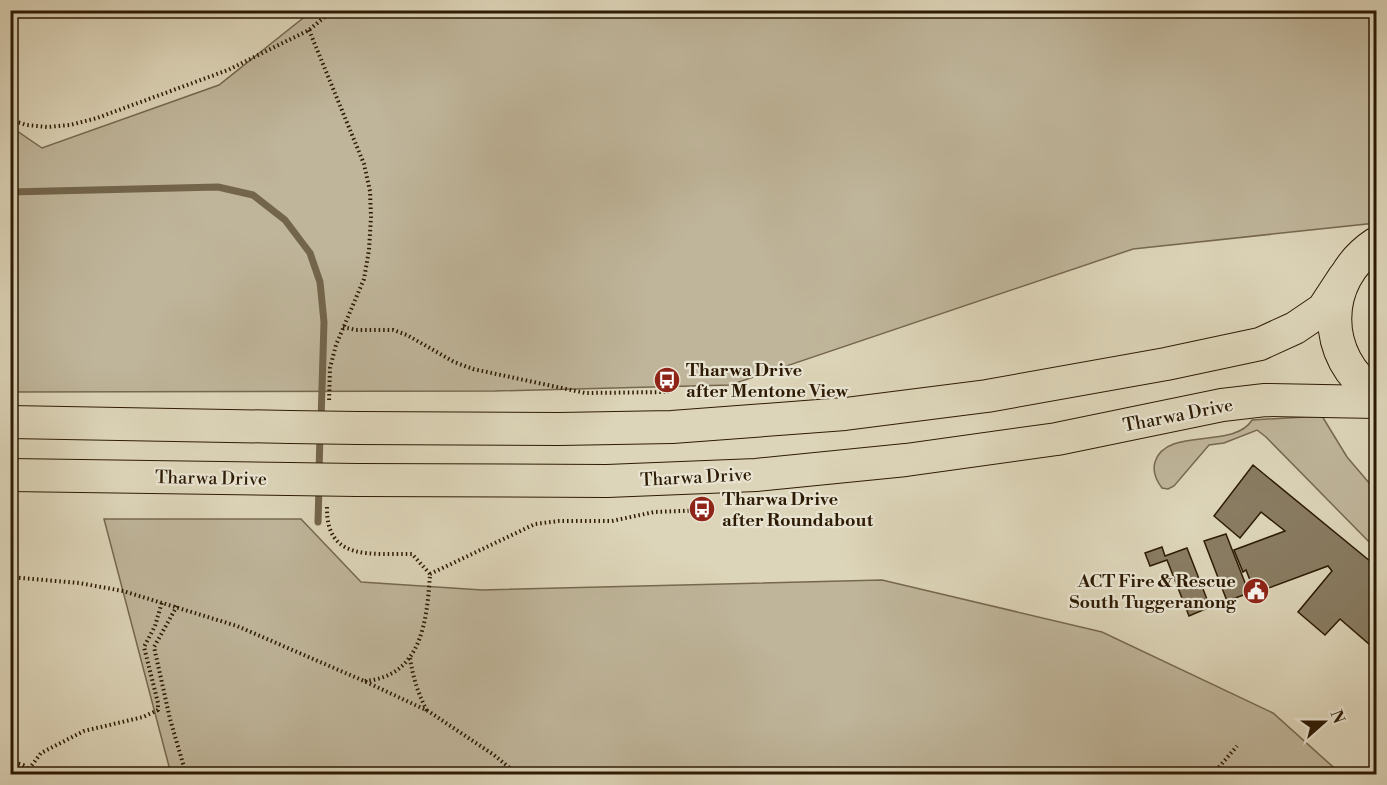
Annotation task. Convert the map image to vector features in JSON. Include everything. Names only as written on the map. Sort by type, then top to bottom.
[{"type":"highway","points":[[1377,244],[1363,253],[1345,275],[1335,303],[1335,333],[1345,362],[1363,386],[1377,394]]},
{"type":"main road","points":[[10,422],[559,429],[672,427],[844,414],[987,396],[1166,364],[1260,344],[1295,328],[1323,309],[1345,275]]},
{"type":"main road","name":"Tharwa Drive","points":[[10,475],[607,481],[756,475],[906,460],[1057,439],[1222,405],[1265,400],[1377,402]]},
{"type":"path","points":[[10,120],[47,127],[70,125],[97,118],[228,70],[309,30],[333,10]]},
{"type":"path","points":[[1369,10],[1377,11]]},
{"type":"path","points":[[309,30],[364,164],[370,191],[369,250],[364,279],[343,327],[356,330],[393,330],[407,335],[454,362],[473,369],[585,393],[669,392]]},
{"type":"path","points":[[364,681],[380,680],[399,670],[410,658],[427,616],[430,574],[535,524],[559,521],[612,521],[654,512],[708,510]]},
{"type":"path","points":[[10,577],[79,583],[123,591],[237,626],[428,711],[494,755],[517,774]]},
{"type":"path","points":[[29,770],[42,753],[84,731],[143,717],[158,710],[144,647],[155,626],[162,602]]},
{"type":"path","points":[[177,606],[154,647],[170,719],[186,774]]},
{"type":"path","points":[[410,658],[418,695],[428,711]]},
{"type":"path","points":[[1213,774],[1237,746]]},
{"type":"path","points":[[10,761],[37,774]]},
{"type":"shaded area","points":[[312,11],[1376,11],[1376,223],[1133,249],[730,385],[495,391],[11,392],[11,127],[42,148],[219,85]]},
{"type":"shaded area","points":[[1322,416],[1347,457],[1376,491],[1376,549],[1257,430],[1224,443],[1209,445],[1174,486],[1168,489],[1162,488],[1155,476],[1155,462],[1162,451],[1172,444],[1231,434],[1243,429],[1252,420]]},
{"type":"shaded area","points":[[104,519],[301,519],[361,582],[482,590],[882,580],[1102,632],[1273,713],[1341,774],[171,774]]},
{"type":"building","points":[[1253,465],[1376,566],[1376,650],[1340,619],[1325,635],[1298,612],[1332,571],[1328,566],[1255,593],[1246,570],[1243,572],[1234,550],[1285,531],[1261,512],[1240,538],[1214,516]]},
{"type":"building","points":[[1226,534],[1249,593],[1227,601],[1204,541]]},
{"type":"building","points":[[1162,547],[1165,556],[1187,548],[1210,607],[1189,616],[1167,560],[1150,566],[1145,553]]},
{"type":"waterway","points":[[10,192],[218,187],[253,195],[285,220],[310,253],[320,282],[324,322],[321,421]]},
{"type":"waterway","points":[[319,472],[320,435]]},
{"type":"waterway","points":[[318,522],[319,486]]},
{"type":"place","name":"Tharwa Drive after Mentone View","points":[[667,380]]},
{"type":"place","name":"Tharwa Drive after Roundabout","points":[[702,509]]},
{"type":"place","name":"ACT Fire & Rescue South Tuggeranong","points":[[1256,591]]}]
